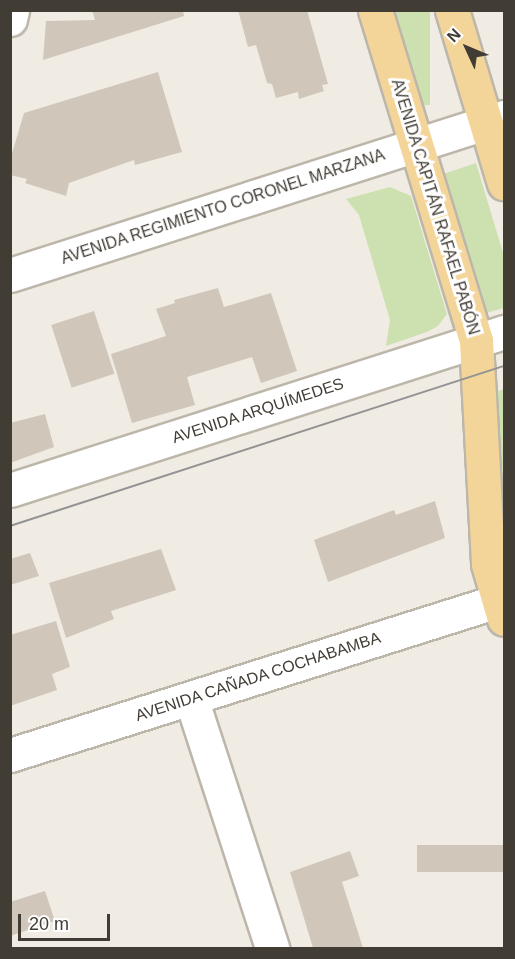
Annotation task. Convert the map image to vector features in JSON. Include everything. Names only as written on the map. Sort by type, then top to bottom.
[{"type":"main road","name":"AVENIDA CAPITÁN RAFAEL PABÓN","points":[[375,10],[417,145],[490,336],[488,564],[502,606]]},
{"type":"main road","points":[[452,10],[495,120],[504,183]]},
{"type":"street","points":[[10,19],[12,10]]},
{"type":"street","name":"AVENIDA REGIMIENTO CORONEL MARZANA","points":[[10,275],[495,120]]},
{"type":"street","name":"AVENIDA ARQUÍMEDES","points":[[10,490],[490,336]]},
{"type":"street","name":"AVENIDA CAÑADA COCHABAMBA","points":[[10,755],[191,698],[502,606]]},
{"type":"street","points":[[191,698],[272,948]]},
{"type":"green space","points":[[392,11],[430,11],[430,105],[392,105]]},
{"type":"green space","points":[[476,163],[504,256],[504,308],[486,313],[443,174]]},
{"type":"green space","points":[[390,187],[411,196],[447,314],[438,326],[427,332],[386,346],[390,320],[359,215],[346,199]]},
{"type":"green space","points":[[504,389],[504,492],[496,392]]},
{"type":"building","points":[[92,10],[183,10],[184,16],[43,60],[46,21],[95,20]]},
{"type":"building","points":[[238,10],[307,10],[328,84],[322,85],[324,91],[299,99],[298,92],[276,98],[272,84],[267,83],[256,45],[248,47]]},
{"type":"building","points":[[158,72],[182,152],[135,165],[134,160],[69,183],[66,196],[25,183],[27,179],[10,175],[10,160],[24,113]]},
{"type":"building","points":[[218,288],[224,307],[271,293],[297,371],[261,383],[252,357],[187,377],[195,405],[132,423],[111,354],[166,336],[156,309],[175,303],[174,300]]},
{"type":"building","points":[[94,311],[114,374],[72,388],[51,325]]},
{"type":"building","points":[[45,414],[54,447],[10,463],[10,423]]},
{"type":"building","points":[[435,501],[445,538],[328,582],[314,540],[394,510],[396,515]]},
{"type":"building","points":[[161,549],[176,590],[111,611],[114,619],[66,638],[49,583]]},
{"type":"building","points":[[30,553],[39,576],[10,585],[10,559]]},
{"type":"building","points":[[56,621],[70,667],[52,674],[57,690],[10,706],[10,635]]},
{"type":"building","points":[[417,845],[504,845],[504,872],[417,872]]},
{"type":"building","points":[[350,851],[359,876],[342,882],[363,948],[313,948],[290,872]]},
{"type":"building","points":[[45,891],[55,921],[10,936],[10,902]]},
{"type":"tram line","points":[[10,526],[504,366]]}]
